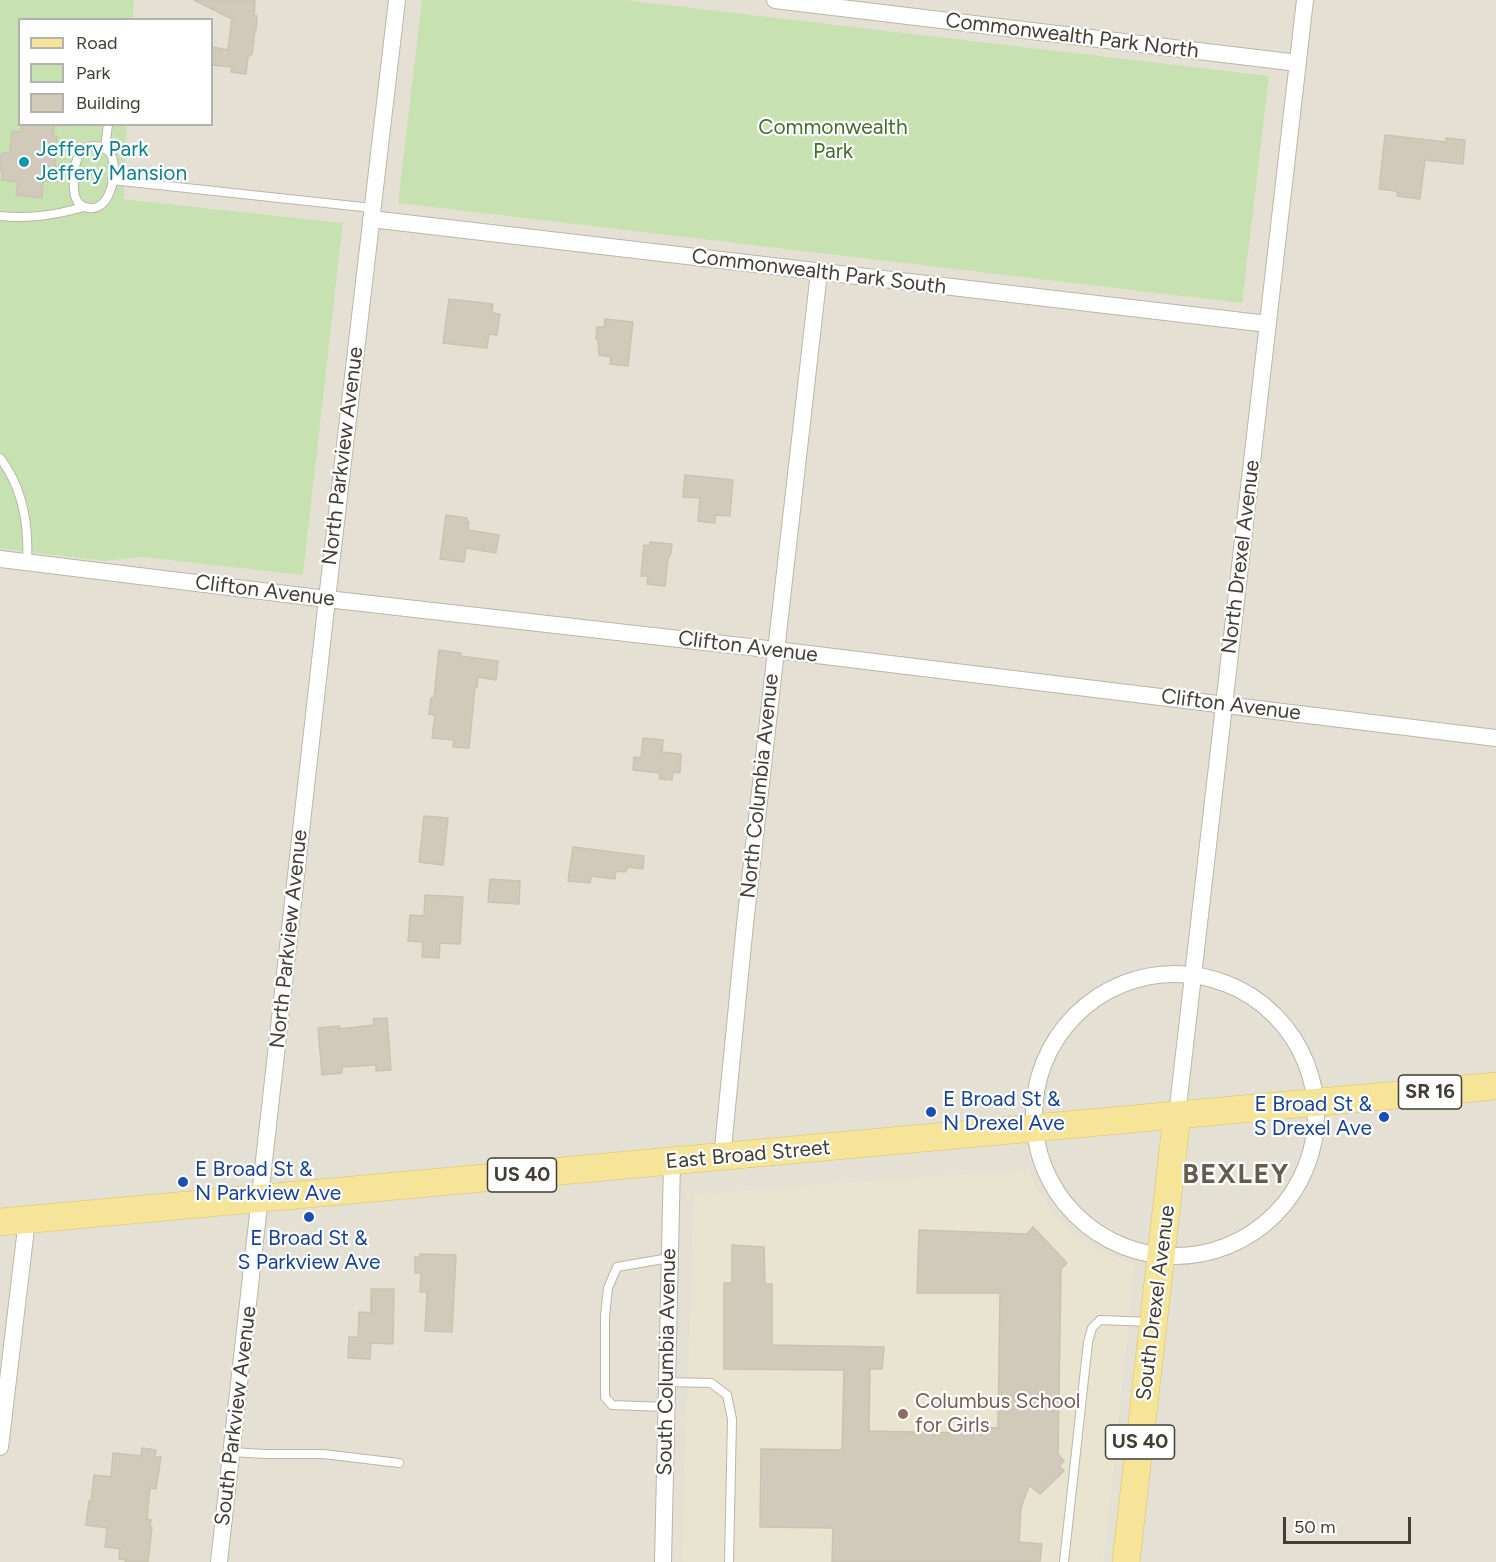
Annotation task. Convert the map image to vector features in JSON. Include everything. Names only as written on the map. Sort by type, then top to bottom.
[{"type":"main road","name":"East Broad Street","points":[[0,1222],[1496,1086]]},
{"type":"main road","name":"South Drexel Avenue","points":[[1126,1562],[1177,1115]]},
{"type":"street","name":"North Parkview Avenue","points":[[261,1198],[327,599],[397,0]]},
{"type":"street","name":"Commonwealth Park North","points":[[775,0],[850,4],[1298,63]]},
{"type":"street","name":"North Drexel Avenue","points":[[1177,1115],[1305,0]]},
{"type":"street","name":"Commonwealth Park South","points":[[371,213],[819,272],[1268,324]]},
{"type":"street","name":"North Columbia Avenue","points":[[722,1158],[746,912],[819,272]]},
{"type":"street","name":"Clifton Avenue","points":[[0,559],[776,650],[1496,738]]},
{"type":"street","points":[[1161,974],[1193,975],[1220,981],[1243,992],[1276,1017],[1290,1034],[1303,1057],[1312,1077],[1316,1103],[1316,1130],[1310,1161],[1298,1185],[1280,1209],[1263,1227],[1239,1240],[1218,1249],[1190,1255],[1161,1256],[1136,1250],[1114,1243],[1093,1231],[1062,1201],[1047,1176],[1038,1151],[1035,1127],[1036,1096],[1042,1066],[1056,1037],[1077,1013],[1101,994],[1131,981],[1161,974]]},
{"type":"street","name":"South Columbia Avenue","points":[[663,1562],[672,1162]]},
{"type":"street","name":"South Parkview Avenue","points":[[219,1562],[261,1198]]},
{"type":"street","points":[[0,1447],[27,1220]]},
{"type":"lane","points":[[105,148],[108,126]]},
{"type":"lane","points":[[87,147],[105,148],[112,158],[112,180],[108,196],[101,206],[90,209],[75,200],[73,193],[78,156],[87,147]]},
{"type":"lane","points":[[112,180],[371,213]]},
{"type":"lane","points":[[0,216],[23,218],[56,215],[84,207]]},
{"type":"lane","points":[[0,458],[8,469],[21,497],[26,521],[27,562]]},
{"type":"lane","points":[[666,1407],[612,1405],[605,1397],[605,1316],[608,1288],[617,1267],[669,1258]]},
{"type":"lane","points":[[1064,1562],[1088,1342],[1092,1328],[1100,1320],[1154,1323]]},
{"type":"lane","points":[[667,1382],[711,1383],[727,1395],[732,1419],[729,1562]]},
{"type":"lane","points":[[232,1452],[323,1454],[399,1463]]},
{"type":"shaded area","points":[[134,0],[1496,0],[1496,1562],[1103,1562],[1134,1265],[1091,1248],[1059,1220],[1038,1193],[695,1194],[682,1562],[0,1562],[0,549],[105,561],[142,557],[303,574],[343,223],[124,199],[127,126],[213,126],[213,18],[133,18]]},
{"type":"shaded area","name":"Columbus School for Girls","points":[[1029,1169],[1038,1193],[1059,1220],[1091,1248],[1134,1265],[1103,1562],[682,1562],[695,1194]]},
{"type":"green space","points":[[0,0],[134,0],[133,18],[18,18],[18,126],[127,126],[124,199],[343,223],[303,575],[142,557],[105,561],[0,549]]},
{"type":"green space","name":"Commonwealth Park","points":[[422,0],[624,0],[1269,76],[1242,303],[398,203]]},
{"type":"building","points":[[194,0],[255,0],[256,30],[252,54],[248,57],[246,74],[231,72],[232,67],[213,65],[213,47],[228,50],[232,19]]},
{"type":"building","name":"Jeffery Park Jeffery Mansion","points":[[22,126],[54,126],[53,136],[57,136],[55,165],[58,168],[57,182],[43,181],[42,198],[16,195],[18,182],[2,180],[0,157],[2,153],[10,153],[12,131],[21,132]]},
{"type":"building","points":[[1385,135],[1446,142],[1446,138],[1465,140],[1463,164],[1425,160],[1420,199],[1397,196],[1397,191],[1379,189]]},
{"type":"building","points":[[449,299],[493,304],[492,313],[500,314],[497,335],[489,334],[487,348],[443,343]]},
{"type":"building","points":[[605,319],[633,322],[628,366],[610,364],[611,357],[599,355],[598,339],[596,339],[597,327],[604,327]]},
{"type":"building","points":[[685,475],[733,480],[730,516],[715,515],[715,523],[698,521],[700,498],[683,497]]},
{"type":"building","points":[[446,515],[467,518],[468,530],[499,535],[496,553],[466,548],[464,562],[440,559]]},
{"type":"building","points":[[650,542],[672,544],[665,586],[647,584],[648,576],[641,576],[644,545],[650,546]]},
{"type":"building","points":[[439,650],[461,653],[460,656],[498,661],[496,680],[478,677],[469,748],[453,747],[454,740],[432,738],[435,715],[429,714],[431,698],[434,698]]},
{"type":"building","points":[[643,738],[663,740],[662,752],[681,754],[680,773],[673,772],[672,780],[660,779],[659,773],[633,770],[634,757],[641,758]]},
{"type":"building","points":[[424,816],[448,818],[443,865],[419,862]]},
{"type":"building","points":[[573,847],[644,856],[643,869],[628,867],[625,872],[616,871],[615,879],[591,876],[590,883],[568,881]]},
{"type":"building","points":[[490,879],[520,881],[519,904],[488,902]]},
{"type":"building","points":[[425,895],[463,897],[460,944],[440,943],[439,958],[422,957],[423,942],[408,941],[410,915],[424,916]]},
{"type":"building","points":[[387,1018],[391,1070],[376,1071],[376,1065],[342,1067],[342,1073],[322,1075],[318,1028],[339,1026],[340,1029],[374,1025],[373,1019]]},
{"type":"building","points":[[1033,1227],[1067,1263],[1061,1269],[1058,1454],[1064,1461],[1059,1466],[1064,1471],[1040,1494],[1029,1485],[1021,1508],[1019,1542],[1042,1544],[1040,1562],[832,1562],[833,1528],[760,1527],[761,1449],[842,1450],[844,1370],[724,1369],[724,1283],[732,1283],[732,1245],[764,1247],[765,1284],[772,1284],[772,1345],[884,1347],[882,1369],[870,1369],[869,1431],[959,1433],[959,1427],[998,1428],[1000,1293],[917,1293],[919,1230],[1027,1234]]},
{"type":"building","points":[[420,1254],[456,1255],[452,1332],[425,1331],[427,1292],[420,1292],[421,1273],[415,1273],[415,1257],[420,1257]]},
{"type":"building","points":[[371,1289],[394,1289],[393,1344],[371,1343],[370,1359],[348,1358],[349,1337],[358,1337],[359,1312],[371,1313]]},
{"type":"building","points":[[142,1448],[156,1450],[155,1457],[161,1457],[156,1489],[150,1488],[147,1519],[151,1520],[150,1527],[152,1527],[148,1562],[125,1562],[126,1560],[119,1559],[120,1549],[105,1547],[107,1528],[86,1525],[89,1501],[91,1501],[94,1475],[111,1477],[113,1453],[141,1456]]},
{"type":"place","name":"Jeffery Park Jeffery Mansion","points":[[24,162]]},
{"type":"place","name":"E Broad St & N Drexel Ave","points":[[931,1112]]},
{"type":"place","name":"E Broad St & S Drexel Ave","points":[[1384,1117]]},
{"type":"place","name":"E Broad St & N Parkview Ave","points":[[183,1182]]},
{"type":"place","name":"E Broad St & S Parkview Ave","points":[[309,1217]]},
{"type":"place","name":"Columbus School for Girls","points":[[903,1414]]},
{"type":"district","name":"BEXLEY","points":[[1236,1175]]}]
